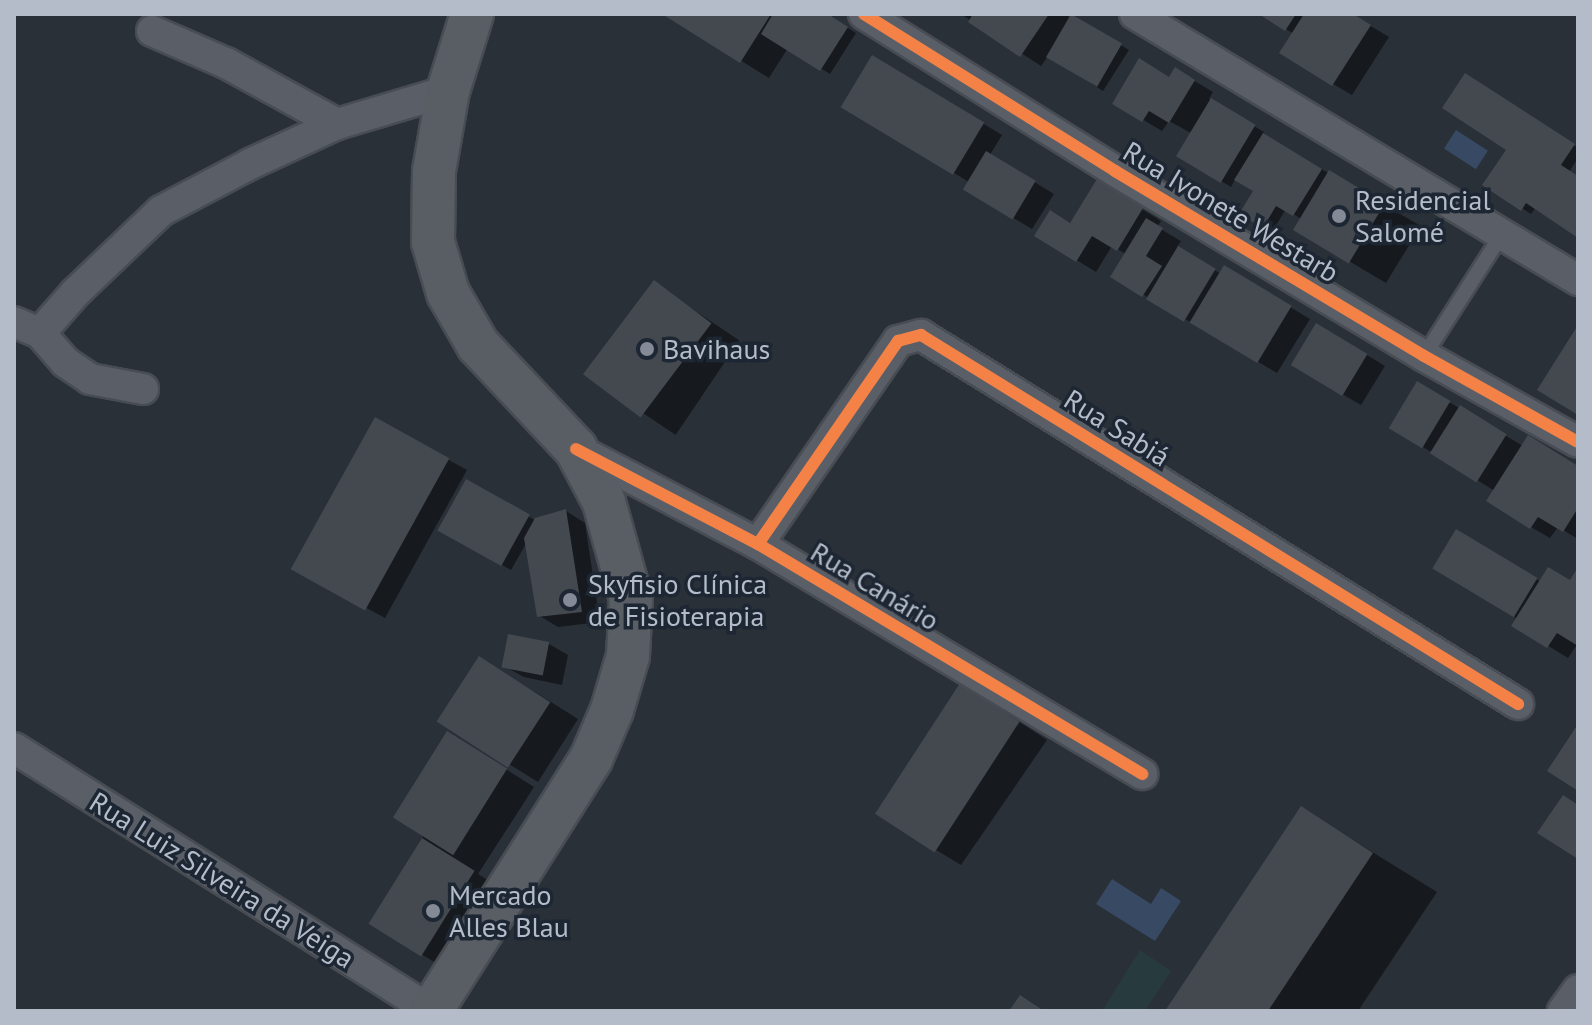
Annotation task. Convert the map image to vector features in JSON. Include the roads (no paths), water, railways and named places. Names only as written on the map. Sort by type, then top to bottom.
[{"type":"main road","points":[[431,1011],[591,759],[612,710],[628,656],[631,599],[618,542],[604,502],[576,449],[478,345],[448,293],[433,242],[434,171],[448,91],[472,14]]},
{"type":"street","name":"Rua Ivonete Westarb","points":[[864,14],[1115,171],[1424,356],[1578,442]]},
{"type":"street","points":[[1135,14],[1578,280]]},
{"type":"street","points":[[152,31],[226,63],[337,124]]},
{"type":"street","points":[[143,389],[90,379],[65,362],[27,327],[75,293],[161,211],[250,164],[337,124],[448,91]]},
{"type":"street","name":"Rua Sabiá","points":[[758,544],[898,341],[921,335],[1518,704]]},
{"type":"street","name":"Rua Canário","points":[[576,449],[758,544],[1143,774]]},
{"type":"street","name":"Rua Luiz Silveira da Veiga","points":[[14,748],[431,1011]]},
{"type":"street","points":[[1563,1011],[1578,990]]},
{"type":"lane","points":[[1424,356],[1502,234]]},
{"type":"water","points":[[1456,130],[1488,151],[1476,169],[1444,148]]},
{"type":"water","points":[[1112,879],[1151,904],[1161,888],[1181,901],[1155,941],[1096,904]]},
{"type":"place","name":"Residencial Salomé","points":[[1339,216]]},
{"type":"place","name":"Bavihaus","points":[[647,349]]},
{"type":"place","name":"Skyfisio Clínica de Fisioterapia","points":[[570,600]]},
{"type":"place","name":"Mercado Alles Blau","points":[[433,911]]}]
